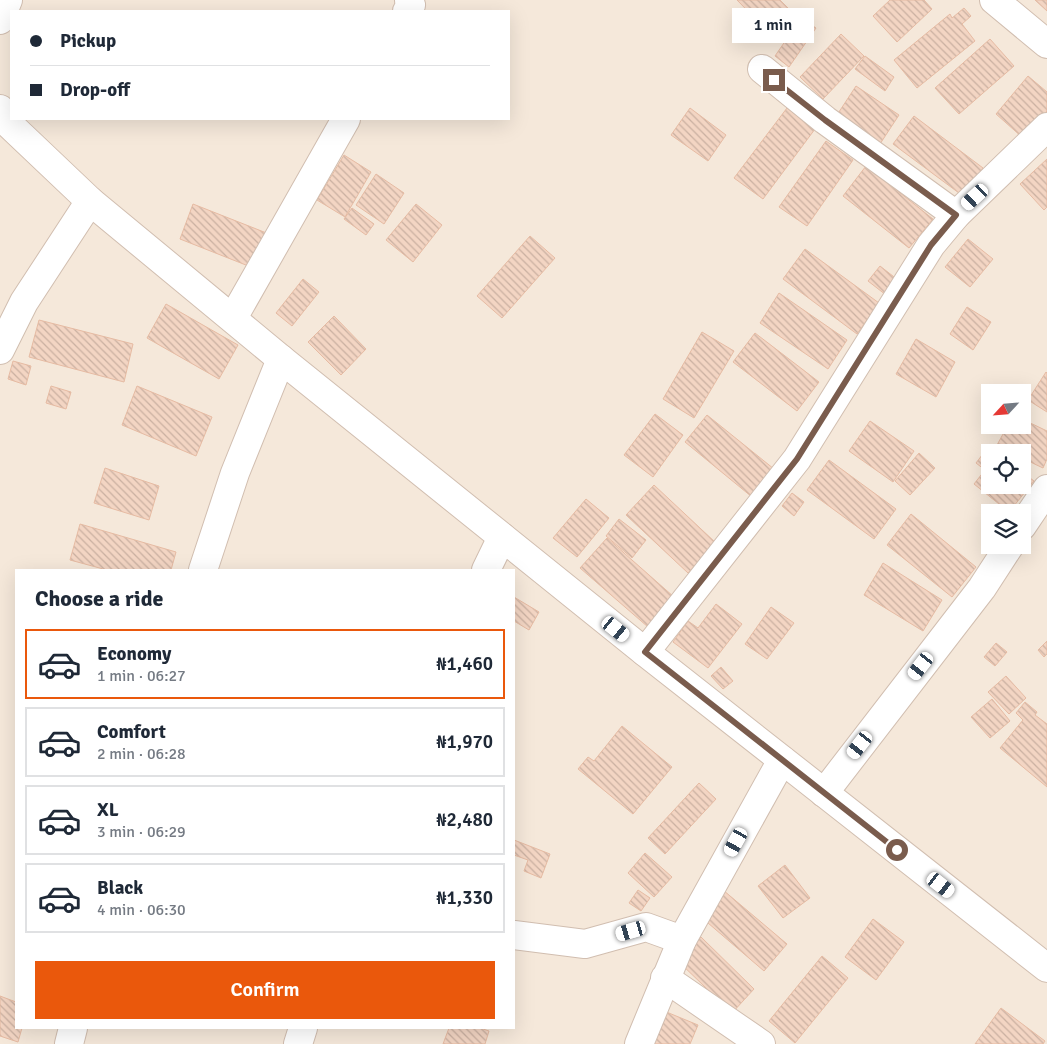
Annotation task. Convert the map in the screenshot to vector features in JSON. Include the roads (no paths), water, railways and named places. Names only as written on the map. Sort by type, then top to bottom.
[{"type":"street","points":[[994,0],[1047,44]]},
{"type":"street","points":[[762,69],[825,120],[956,215]]},
{"type":"street","points":[[0,109],[10,125],[90,201],[281,359],[645,652],[1047,968]]},
{"type":"street","points":[[233,318],[345,120]]},
{"type":"street","points":[[645,652],[797,459],[931,245],[956,215],[1047,127]]},
{"type":"street","points":[[0,350],[6,322],[24,302],[90,201]]},
{"type":"street","points":[[203,569],[235,473],[281,359]]},
{"type":"street","points":[[1031,512],[1047,488]]},
{"type":"street","points":[[486,569],[502,537]]},
{"type":"street","points":[[824,793],[982,588],[1004,554]]},
{"type":"street","points":[[639,1044],[682,940],[782,760]]},
{"type":"street","points":[[515,935],[585,944],[646,926],[682,940]]},
{"type":"street","points":[[665,978],[761,1044]]},
{"type":"street","points":[[69,1044],[73,1029]]},
{"type":"street","points":[[298,1044],[303,1029]]}]
